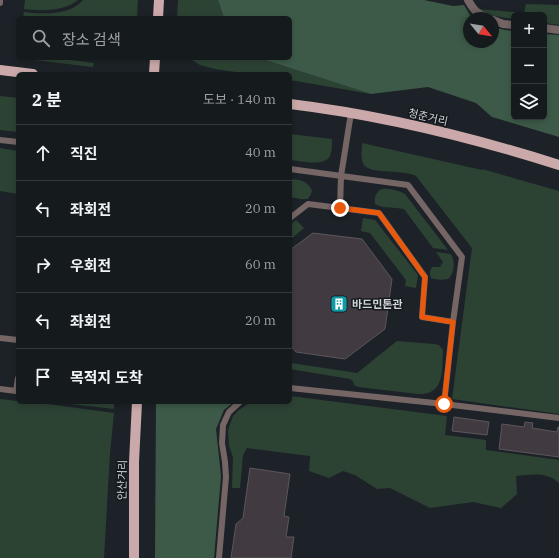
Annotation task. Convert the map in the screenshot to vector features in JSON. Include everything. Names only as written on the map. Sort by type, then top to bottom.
[{"type":"main road","points":[[158,16],[159,0]]},
{"type":"main road","points":[[154,72],[155,60]]},
{"type":"main road","points":[[0,70],[16,72]]},
{"type":"main road","name":"청춘거리","points":[[292,104],[404,124],[459,136],[559,165]]},
{"type":"main road","name":"안산거리","points":[[134,558],[134,462],[137,404]]},
{"type":"street","points":[[468,0],[476,12]]},
{"type":"street","points":[[499,22],[511,25]]},
{"type":"street","points":[[547,28],[559,30]]},
{"type":"lane","points":[[340,208],[341,176],[351,114]]},
{"type":"lane","points":[[0,140],[16,142]]},
{"type":"lane","points":[[292,169],[408,185],[462,257],[444,404]]},
{"type":"lane","points":[[292,216],[308,204],[379,213],[425,277],[422,317],[453,322]]},
{"type":"lane","points":[[0,338],[16,340]]},
{"type":"lane","points":[[292,388],[559,418]]},
{"type":"lane","points":[[0,389],[16,391]]},
{"type":"lane","points":[[219,558],[226,477],[222,443],[223,425],[229,412],[238,404]]},
{"type":"green space","points":[[25,0],[78,0],[59,9],[38,10],[24,9]]},
{"type":"green space","points":[[83,0],[138,0],[137,16],[23,16],[24,12],[55,13],[71,9]]},
{"type":"green space","points":[[178,0],[218,0],[223,16],[177,16]]},
{"type":"green space","points":[[218,0],[424,0],[453,6],[464,5],[468,12],[463,12],[463,48],[499,48],[499,28],[511,31],[511,120],[547,120],[547,34],[559,35],[559,137],[492,117],[476,103],[428,87],[371,94],[265,60],[292,60],[292,16],[223,16]]},
{"type":"green space","points":[[526,4],[559,5],[559,25],[547,23],[547,12],[524,12]]},
{"type":"green space","points":[[478,9],[512,12],[511,12],[511,19],[499,17],[499,12],[483,12]]},
{"type":"green space","points":[[34,60],[71,60],[94,63],[93,67]]},
{"type":"green space","points":[[192,60],[265,60],[371,94],[292,80],[292,72],[235,72],[200,65]]},
{"type":"green space","points":[[0,96],[16,98],[16,132],[0,130]]},
{"type":"green space","points":[[292,134],[332,139],[332,150],[327,159],[318,162],[292,160]]},
{"type":"green space","points":[[362,143],[482,169],[559,191],[559,414],[452,399],[472,248],[416,176],[404,173],[374,170],[364,165],[362,157]]},
{"type":"green space","points":[[0,148],[16,151],[16,194],[0,191]]},
{"type":"green space","points":[[292,179],[305,182],[312,190],[308,199],[292,197]]},
{"type":"green space","points":[[381,189],[399,191],[405,194],[448,250],[433,248],[404,209],[378,206],[375,204],[376,195]]},
{"type":"green space","points":[[363,218],[375,220],[418,275],[416,288],[405,286],[406,280],[370,233],[361,231]]},
{"type":"green space","points":[[296,220],[304,228],[292,238],[292,223]]},
{"type":"green space","points":[[436,252],[451,254],[454,263],[452,274],[448,279],[440,280],[431,278],[430,272],[432,267],[440,267],[443,262]]},
{"type":"green space","points":[[397,341],[434,344],[439,345],[443,350],[442,375],[440,381],[433,390],[427,393],[418,394],[358,387],[354,385],[353,381],[350,379],[292,369],[292,363],[357,373]]},
{"type":"green space","points":[[292,396],[447,416],[445,435],[486,440],[486,450],[559,460],[559,483],[544,475],[516,476],[517,494],[501,508],[473,502],[430,508],[390,488],[377,489],[355,475],[343,471],[329,478],[309,471],[310,456],[247,448],[243,455],[240,488],[232,488],[233,457],[229,446],[228,430],[233,416],[248,404],[292,404]]},
{"type":"green space","points":[[0,399],[16,401],[16,404],[48,404],[114,413],[110,453],[104,558],[0,558]]},
{"type":"green space","points":[[70,404],[114,404],[114,409]]},
{"type":"green space","points":[[156,404],[232,404],[224,410],[216,429],[221,476],[214,558],[155,558]]},
{"type":"building","name":"바드민톤관","points":[[313,233],[362,239],[392,279],[385,329],[345,359],[296,352],[292,347],[292,249]]},
{"type":"building","points":[[454,417],[489,422],[487,435],[452,431]]},
{"type":"building","points":[[525,422],[533,423],[532,428],[557,432],[559,427],[559,457],[499,449],[502,424],[524,427]]},
{"type":"building","points":[[250,468],[290,474],[284,516],[289,517],[286,537],[294,537],[291,558],[231,558],[236,524],[243,518]]},
{"type":"place","name":"바드민톤관","points":[[339,304]]},
{"type":"route","points":[[340,208],[379,213],[425,277],[422,317],[453,322],[444,404]]}]
